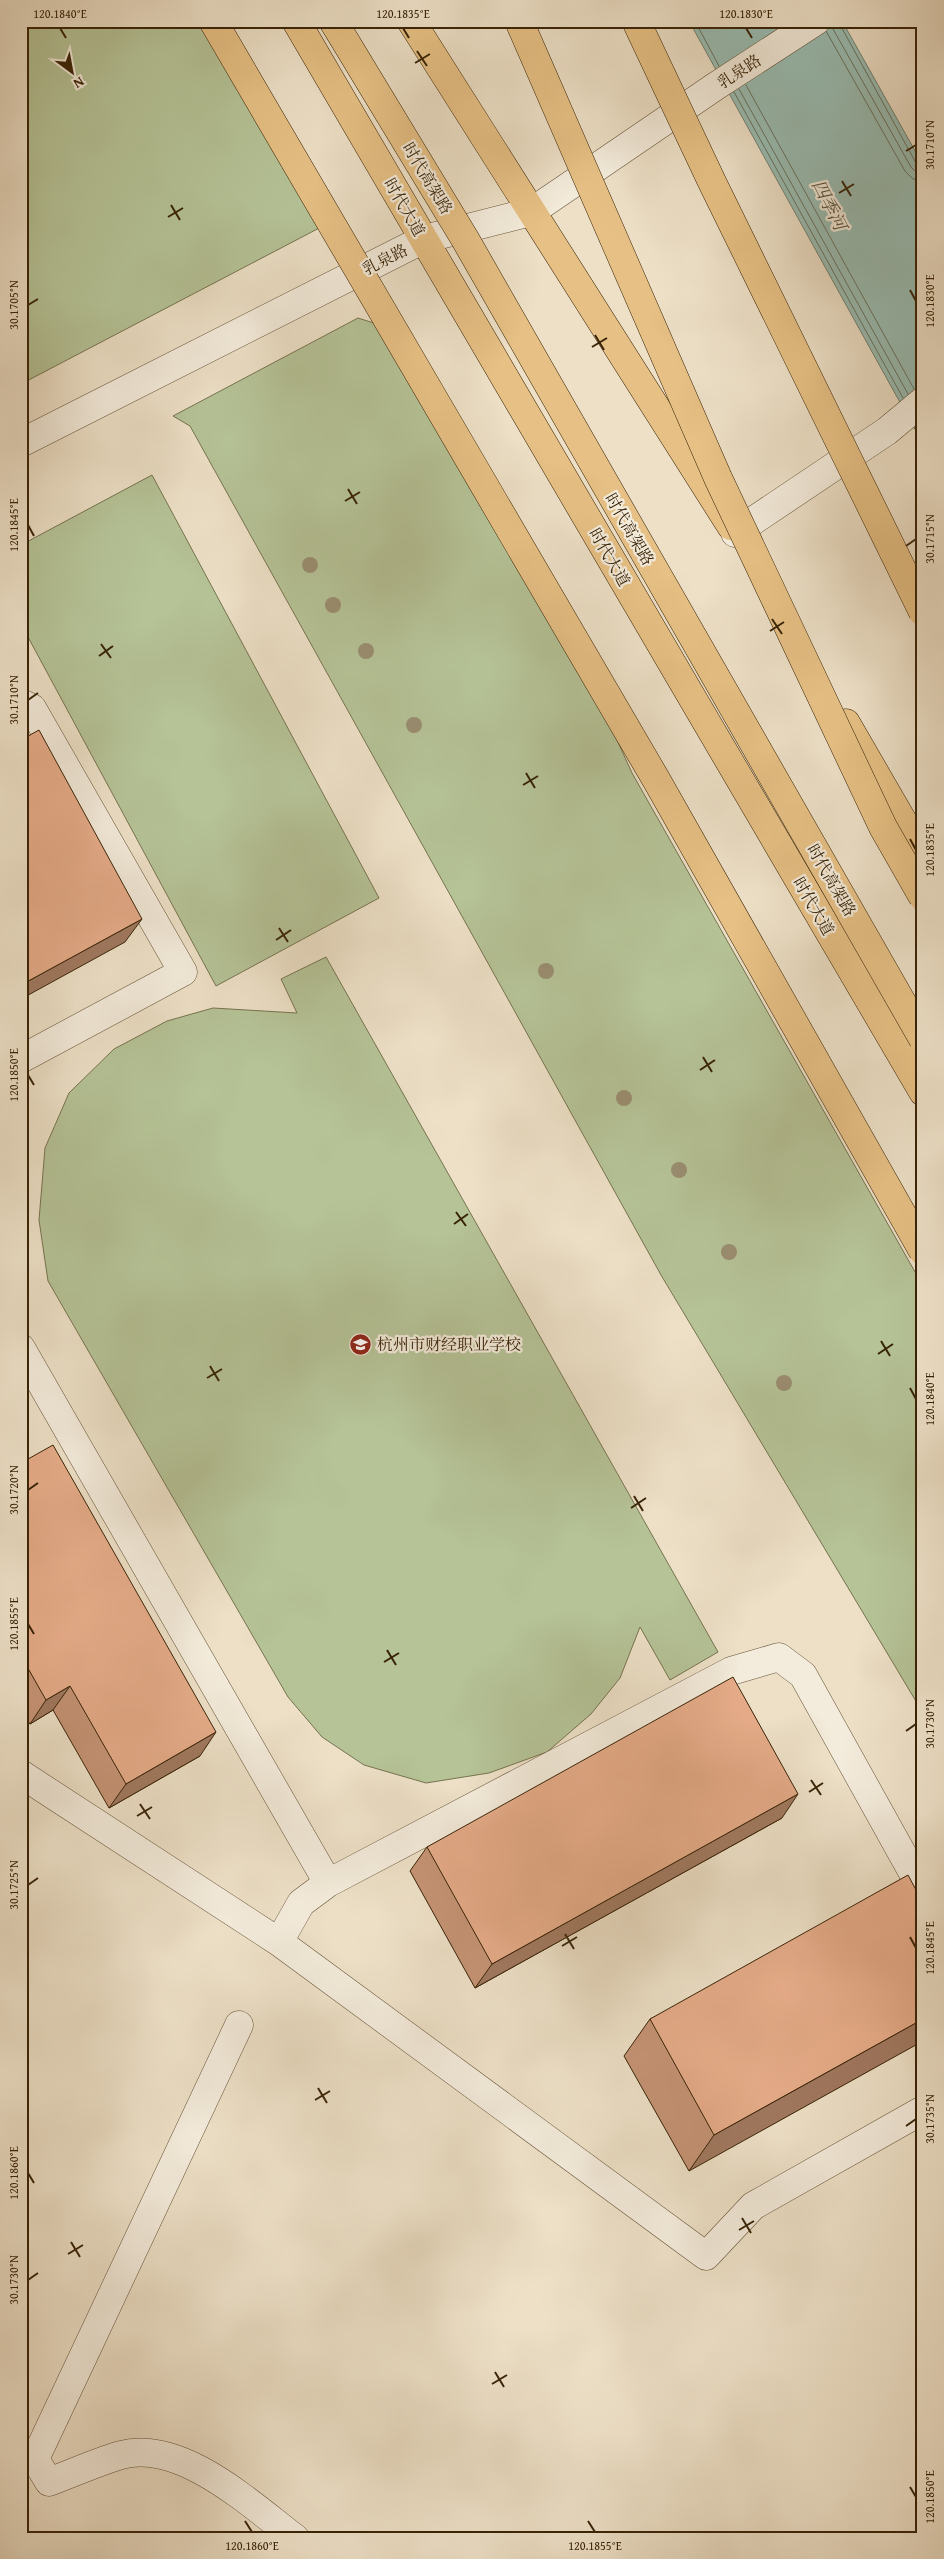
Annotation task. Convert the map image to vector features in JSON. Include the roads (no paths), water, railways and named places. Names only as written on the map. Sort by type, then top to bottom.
[{"type":"main road","points":[[214,21],[658,781],[923,1251]]},
{"type":"main road","name":"时代大道","points":[[296,21],[923,1092]]},
{"type":"main road","name":"时代高架路","points":[[333,21],[465,239],[923,1039]]},
{"type":"main road","points":[[411,21],[735,534],[923,856]]},
{"type":"main road","points":[[519,21],[718,478],[883,827],[923,897]]},
{"type":"main road","points":[[636,21],[712,182],[923,612]]},
{"type":"street","name":"乳泉路","points":[[21,442],[424,239],[531,212],[716,86],[816,21]]},
{"type":"street","points":[[735,534],[887,431],[923,400]]},
{"type":"street","points":[[21,703],[32,708],[183,972],[21,1059]]},
{"type":"street","points":[[21,1348],[328,1883]]},
{"type":"street","points":[[279,1942],[301,1903],[328,1883],[731,1671],[779,1657],[804,1675],[923,1891]]},
{"type":"street","points":[[21,1774],[279,1942],[706,2256],[753,2206],[923,2110]]},
{"type":"street","points":[[239,2025],[35,2459],[49,2482],[122,2454],[161,2453],[216,2478],[295,2538]]},
{"type":"water","name":"四季河","points":[[689,21],[842,21],[923,165],[923,444]]},
{"type":"place","name":"杭州市财经职业学校","points":[[361,1344]]}]
